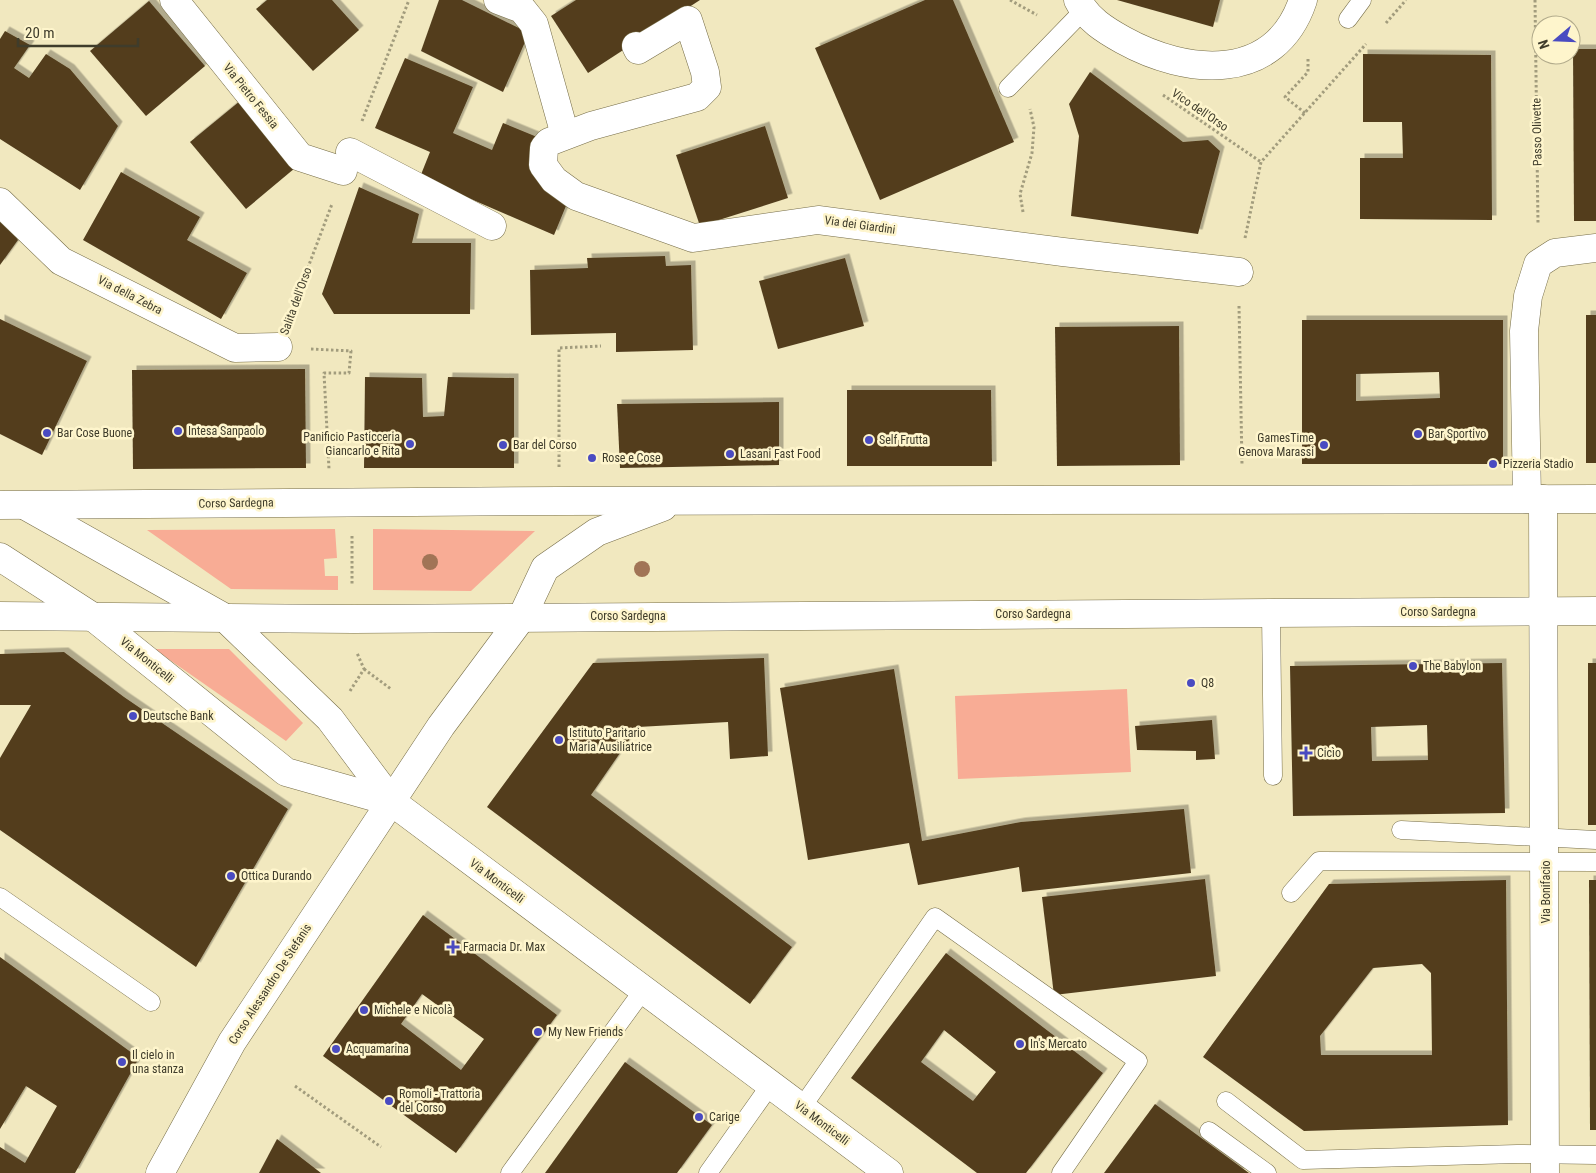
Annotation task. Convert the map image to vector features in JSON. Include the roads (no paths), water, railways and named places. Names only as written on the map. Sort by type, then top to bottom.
[{"type":"street","name":"Via Pietro Fessia","points":[[174,0],[300,157],[347,161],[492,226]]},
{"type":"street","points":[[498,0],[522,9],[534,24],[565,135]]},
{"type":"street","points":[[1080,6],[1098,24],[1133,45],[1176,62],[1198,66],[1218,66],[1240,62],[1260,55],[1279,42],[1293,23],[1303,0]]},
{"type":"street","name":"Via dei Giardini","points":[[636,46],[638,50],[688,20],[707,80],[707,87],[697,97],[565,135],[549,142],[542,158],[542,166],[554,180],[576,196],[693,238],[818,220],[1063,252],[1239,272]]},
{"type":"street","name":"Via della Zebra","points":[[0,202],[61,261],[235,348],[278,347]]},
{"type":"street","points":[[1543,611],[1524,332],[1528,296],[1538,264],[1555,254],[1596,248]]},
{"type":"street","name":"Corso Sardegna","points":[[12,505],[1596,499]]},
{"type":"street","name":"Corso Sardegna","points":[[392,802],[441,726],[522,617],[546,568],[597,532],[681,501]]},
{"type":"street","points":[[12,505],[225,618],[330,718],[392,802]]},
{"type":"street","name":"Via Monticelli","points":[[0,557],[93,617],[286,772],[392,802],[890,1173]]},
{"type":"street","name":"Via Bonifacio","points":[[1543,611],[1546,850],[1545,1163]]},
{"type":"street","name":"Corso Sardegna","points":[[522,617],[1596,611]]},
{"type":"street","points":[[0,616],[225,618],[522,617]]},
{"type":"street","name":"Corso Alessandro De Stefanis","points":[[160,1173],[232,1042],[392,802]]},
{"type":"lane","points":[[1348,19],[1362,0]]},
{"type":"lane","points":[[1014,82],[1080,6]]},
{"type":"lane","points":[[1271,613],[1273,776]]},
{"type":"lane","points":[[1401,830],[1546,850],[1596,862]]},
{"type":"lane","points":[[1291,894],[1319,861],[1546,850],[1596,840]]},
{"type":"lane","points":[[0,897],[152,1002]]},
{"type":"lane","points":[[802,1107],[935,917],[1138,1060],[1061,1173]]},
{"type":"lane","points":[[510,1173],[644,989]]},
{"type":"lane","points":[[708,1173],[771,1084]]},
{"type":"lane","points":[[1226,1101],[1304,1160],[1545,1163],[1596,1154]]},
{"type":"lane","points":[[1209,1131],[1268,1173]]},
{"type":"place","name":"Intesa Sanpaolo","points":[[178,431]]},
{"type":"place","name":"Bar Cose Buone","points":[[47,433]]},
{"type":"place","name":"Bar Sportivo","points":[[1418,434]]},
{"type":"place","name":"Self Frutta","points":[[869,440]]},
{"type":"place","name":"Panificio Pasticceria Giancarlo e Rita","points":[[410,444]]},
{"type":"place","name":"Bar del Corso","points":[[503,445]]},
{"type":"place","name":"GamesTime Genova Marassi","points":[[1324,445]]},
{"type":"place","name":"Lasani Fast Food","points":[[730,454]]},
{"type":"place","name":"Rose e Cose","points":[[592,458]]},
{"type":"place","name":"Pizzeria Stadio","points":[[1493,464]]},
{"type":"place","name":"The Babylon","points":[[1413,666]]},
{"type":"place","name":"Q8","points":[[1191,683]]},
{"type":"place","name":"Deutsche Bank","points":[[133,716]]},
{"type":"place","name":"Istituto Paritario Maria Ausiliatrice","points":[[559,740]]},
{"type":"place","name":"Cicìo","points":[[1306,753]]},
{"type":"place","name":"Ottica Durando","points":[[231,876]]},
{"type":"place","name":"Farmacia Dr. Max","points":[[453,947]]},
{"type":"place","name":"Michele e Nicolà","points":[[364,1010]]},
{"type":"place","name":"My New Friends","points":[[538,1032]]},
{"type":"place","name":"In's Mercato","points":[[1020,1044]]},
{"type":"place","name":"Acquamarina","points":[[336,1049]]},
{"type":"place","name":"Il cielo in una stanza","points":[[122,1062]]},
{"type":"place","name":"Romoli - Trattoria del Corso","points":[[389,1101]]},
{"type":"place","name":"Carige","points":[[699,1117]]}]
